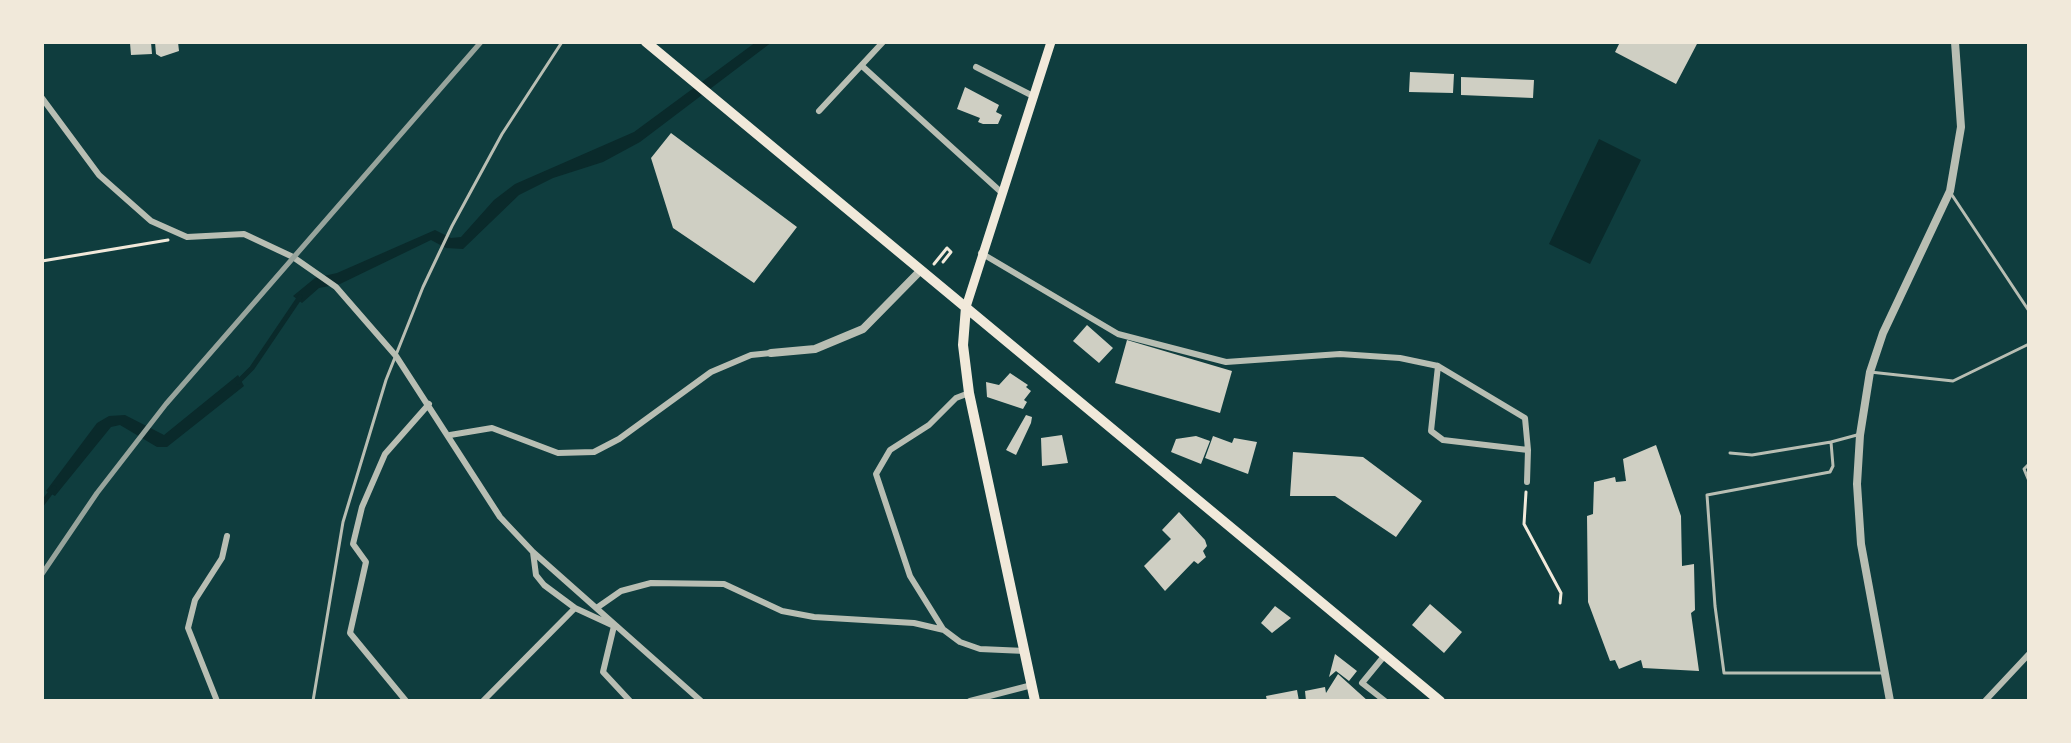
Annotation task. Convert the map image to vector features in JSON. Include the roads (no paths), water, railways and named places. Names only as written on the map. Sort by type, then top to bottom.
[{"type":"highway","points":[[646,42],[1436,700]]},
{"type":"highway","points":[[966,307],[963,345],[969,393],[1035,701]]},
{"type":"main road","points":[[966,307],[1051,42]]},
{"type":"street","points":[[819,111],[883,42]]},
{"type":"street","points":[[1890,701],[1861,544],[1857,484],[1860,435],[1870,372],[1899,294],[1950,191],[1961,127],[1955,42]]},
{"type":"street","points":[[862,66],[1001,192]]},
{"type":"street","points":[[976,67],[1033,96]]},
{"type":"street","points":[[42,98],[99,175],[128,204],[151,221],[187,237],[244,234],[293,257],[336,287],[396,356],[450,435],[491,507],[533,552],[701,701]]},
{"type":"street","points":[[981,253],[1118,334],[1226,362],[1340,354],[1400,358],[1438,366],[1525,418],[1527,482]]},
{"type":"street","points":[[450,435],[492,428],[558,453],[594,452],[619,439],[711,372],[751,355],[815,349],[863,329],[921,270]]},
{"type":"street","points":[[1438,366],[1431,431],[1443,440],[1528,450]]},
{"type":"street","points":[[969,393],[956,398],[929,425],[890,450],[876,474],[910,576],[944,630],[960,642],[980,649],[1025,651]]},
{"type":"street","points":[[406,701],[350,633],[366,562],[353,544],[362,507],[385,454],[429,404]]},
{"type":"street","points":[[217,701],[188,628],[195,600],[222,558],[227,536]]},
{"type":"street","points":[[533,552],[536,575],[544,585],[575,608],[614,626]]},
{"type":"street","points":[[598,607],[621,591],[651,583],[714,583],[753,595],[782,611],[814,617],[914,623],[944,630]]},
{"type":"street","points":[[483,701],[575,608]]},
{"type":"street","points":[[614,626],[603,672],[630,701]]},
{"type":"street","points":[[1985,701],[2029,654]]},
{"type":"street","points":[[1385,655],[1362,683],[1385,701]]},
{"type":"street","points":[[970,701],[1032,685]]},
{"type":"lane","points":[[313,701],[343,522],[396,356],[423,287],[452,226],[502,134],[562,42]]},
{"type":"lane","points":[[1950,191],[2029,311]]},
{"type":"lane","points":[[1870,372],[1953,381],[2029,344]]},
{"type":"lane","points":[[1730,453],[1752,455],[1860,435]]},
{"type":"lane","points":[[1831,442],[1833,466],[1830,472],[1707,495],[1715,606],[1724,673],[1885,672]]},
{"type":"lane","points":[[2029,464],[2024,469],[2029,481]]},
{"type":"water","points":[[756,42],[772,42],[640,142],[603,162],[553,178],[519,195],[463,249],[446,248],[431,240],[340,284],[319,288],[302,303],[293,296],[315,278],[337,273],[435,230],[451,238],[461,237],[494,200],[515,184],[634,132]]},
{"type":"water","points":[[1599,139],[1641,160],[1590,264],[1549,244]]},
{"type":"water","points":[[238,375],[244,386],[167,447],[157,447],[120,425],[111,427],[55,496],[46,491],[97,423],[109,416],[125,415],[164,435]]},
{"type":"waterway","points":[[238,382],[252,368],[300,297]]},
{"type":"waterway","points":[[42,504],[54,488]]},
{"type":"railway","points":[[42,574],[97,493],[166,404],[481,42]]}]
